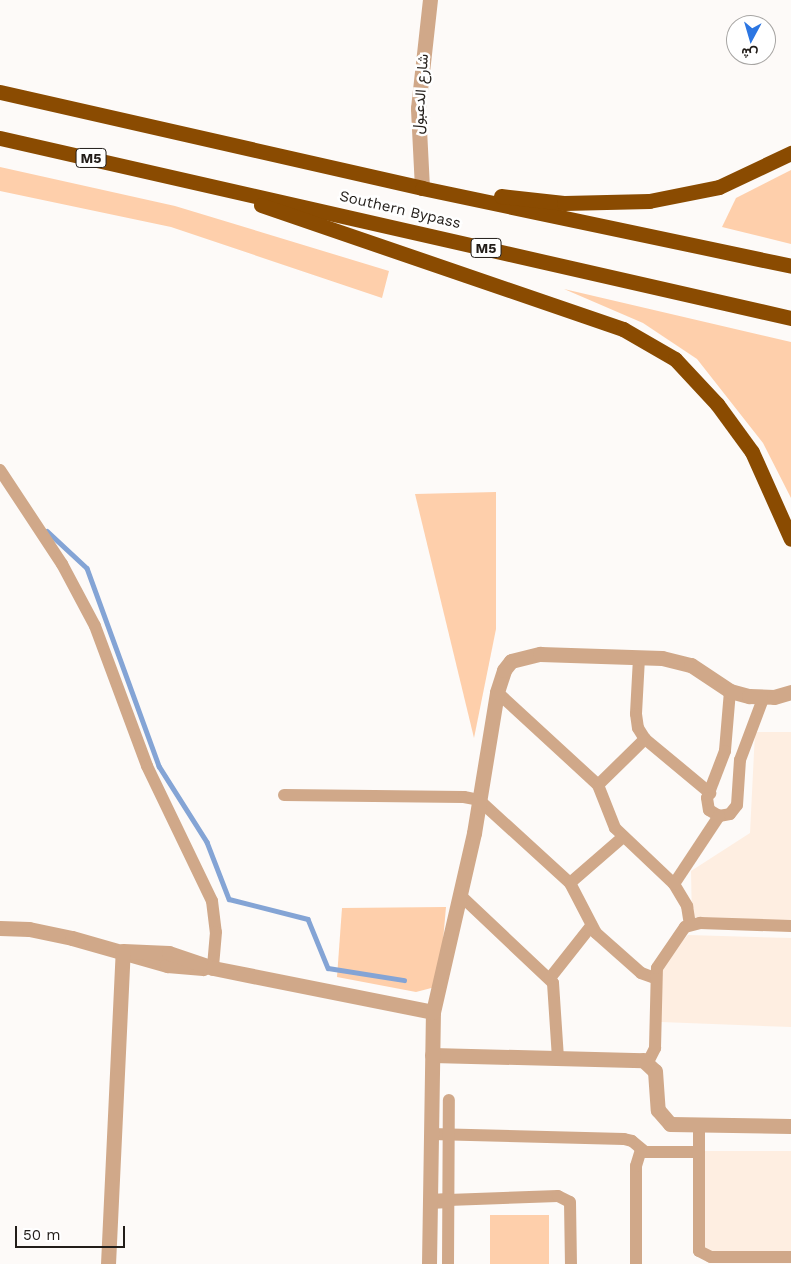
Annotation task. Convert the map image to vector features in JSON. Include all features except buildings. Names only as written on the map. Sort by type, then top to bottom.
[{"type":"highway","name":"Southern Bypass","points":[[0,92],[422,188],[791,266]]},
{"type":"highway","name":"Southern Bypass","points":[[0,138],[791,318]]},
{"type":"highway","points":[[422,188],[564,203],[649,201],[719,187],[791,153]]},
{"type":"highway","points":[[181,178],[623,328],[675,359],[717,404],[752,452],[791,539]]},
{"type":"street","name":"شارع الدعبول","points":[[422,188],[418,108],[430,0]]},
{"type":"street","points":[[0,470],[62,564],[95,626],[148,766],[212,901],[216,932],[214,968]]},
{"type":"street","points":[[429,1264],[433,1012],[460,895],[479,800],[497,692],[504,670],[511,661],[523,656],[540,654],[677,660],[691,665],[730,691],[764,696],[791,692]]},
{"type":"street","points":[[639,658],[636,721],[645,739],[710,793]]},
{"type":"street","points":[[718,816],[707,804],[720,771],[728,731],[730,691]]},
{"type":"street","points":[[497,692],[598,785],[606,799],[611,821],[622,838],[674,884],[687,906],[690,924]]},
{"type":"street","points":[[674,884],[718,816],[730,814],[737,805],[740,760],[747,736],[764,696]]},
{"type":"street","points":[[728,731],[747,736]]},
{"type":"street","points":[[598,785],[645,739]]},
{"type":"street","points":[[284,795],[464,797],[479,800],[570,883],[591,926],[640,974],[655,978]]},
{"type":"street","points":[[570,883],[622,838]]},
{"type":"street","points":[[460,895],[550,978],[556,997],[558,1058]]},
{"type":"street","points":[[648,1062],[654,1048],[655,978],[660,959],[681,931],[690,924],[791,926]]},
{"type":"street","points":[[550,978],[591,926]]},
{"type":"street","points":[[0,928],[29,929],[123,951],[169,954],[214,968],[433,1012]]},
{"type":"street","points":[[108,1264],[123,951]]},
{"type":"street","points":[[432,1055],[648,1062],[655,1071],[658,1110],[664,1120],[676,1125],[791,1126]]},
{"type":"street","points":[[448,1264],[449,1100]]},
{"type":"street","points":[[700,1125],[699,1258],[791,1257]]},
{"type":"street","points":[[431,1134],[624,1139],[632,1141],[641,1150],[699,1152]]},
{"type":"street","points":[[636,1264],[636,1166],[641,1150]]},
{"type":"street","points":[[430,1201],[558,1196],[570,1202],[571,1264]]},
{"type":"shaded area","points":[[0,167],[175,206],[389,271],[382,298],[171,227],[0,191]]},
{"type":"shaded area","points":[[791,170],[791,244],[722,227],[736,198]]},
{"type":"shaded area","points":[[564,289],[791,342],[791,498],[763,443],[697,359],[643,323]]},
{"type":"shaded area","points":[[496,492],[496,629],[474,738],[415,494]]},
{"type":"shaded area","points":[[755,732],[791,732],[791,923],[692,923],[691,871],[750,833]]},
{"type":"shaded area","points":[[446,907],[439,986],[416,992],[337,977],[342,908]]},
{"type":"shaded area","points":[[688,935],[791,938],[791,1027],[661,1022],[662,962]]},
{"type":"shaded area","points":[[700,1151],[791,1151],[791,1253],[700,1253]]},
{"type":"shaded area","points":[[490,1215],[549,1215],[549,1264],[490,1264]]},
{"type":"waterway","points":[[47,531],[87,568],[159,766],[207,842],[229,899],[308,919],[328,968],[404,980]]}]
